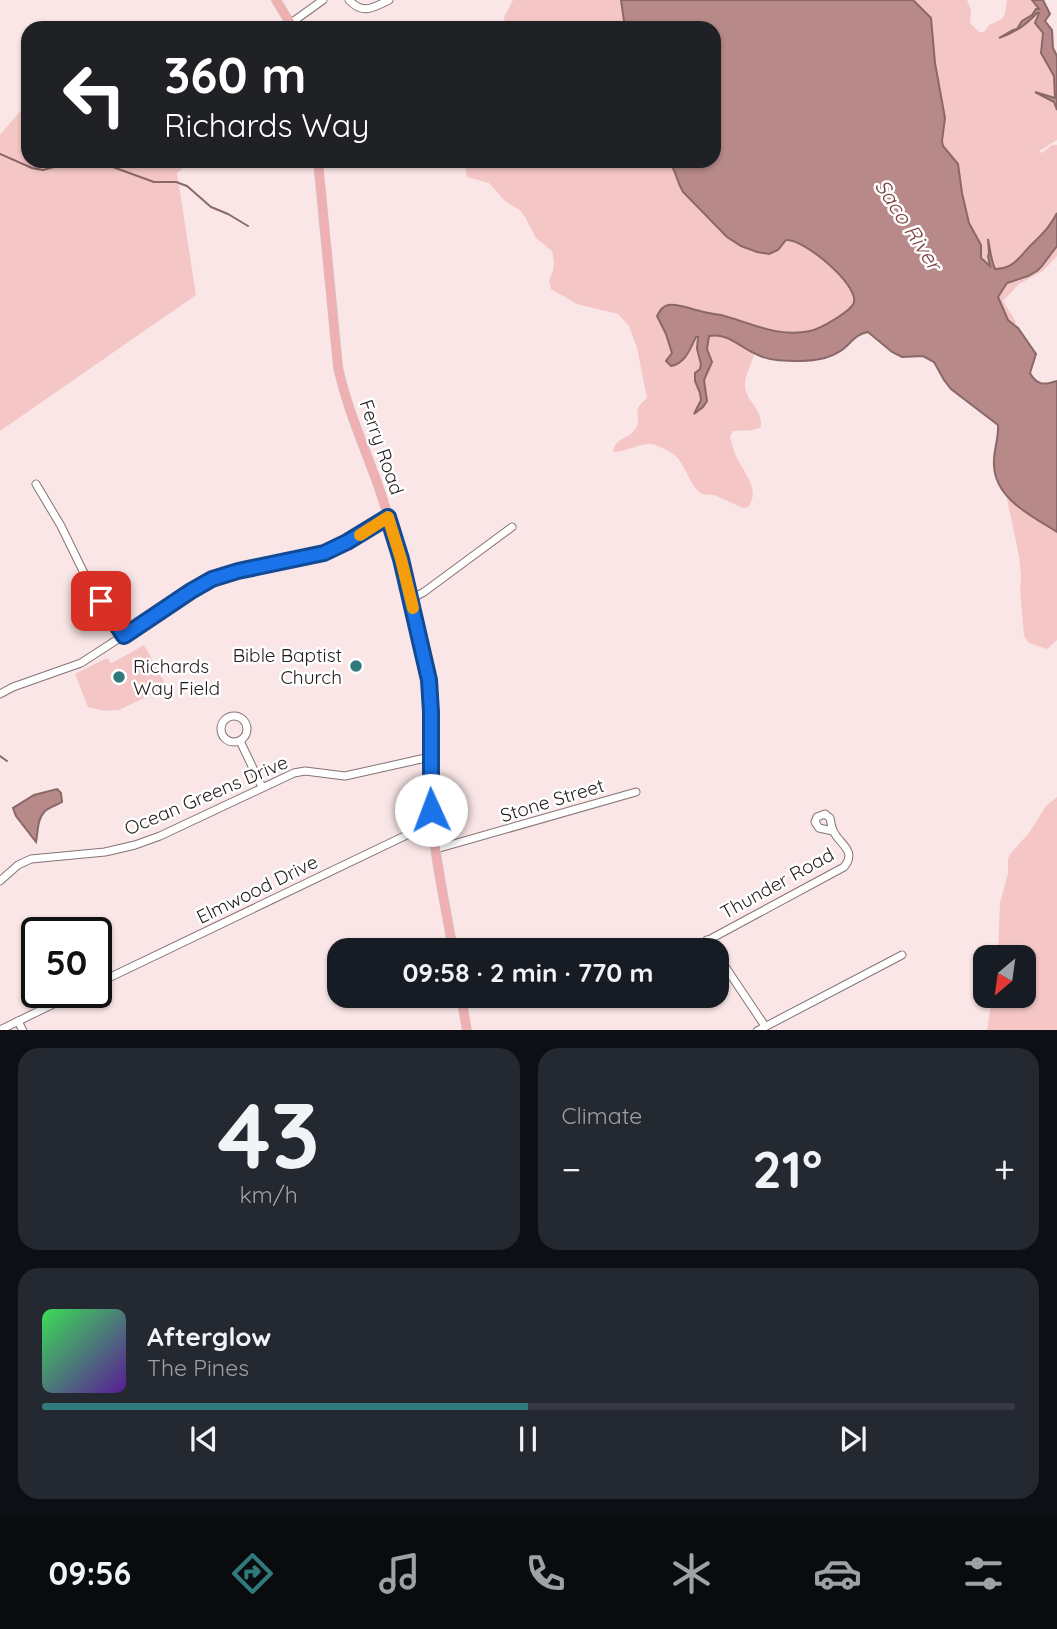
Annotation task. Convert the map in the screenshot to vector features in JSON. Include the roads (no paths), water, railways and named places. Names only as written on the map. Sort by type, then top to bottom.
[{"type":"main road","points":[[276,0],[289,21]]},
{"type":"main road","name":"Ferry Road","points":[[319,168],[338,367],[389,521],[411,599],[429,680],[433,825],[451,938]]},
{"type":"main road","points":[[463,1008],[467,1030]]},
{"type":"street","points":[[298,21],[323,0]]},
{"type":"street","points":[[349,0],[356,7],[365,9],[389,0]]},
{"type":"street","points":[[36,484],[83,571],[124,636]]},
{"type":"street","points":[[0,694],[76,666],[212,579],[324,553],[380,521],[389,521]]},
{"type":"street","points":[[411,599],[424,593],[512,527]]},
{"type":"street","points":[[240,741],[262,787]]},
{"type":"street","name":"Ocean Greens Drive","points":[[0,881],[14,867],[31,859],[105,852],[160,836],[262,787],[302,771],[345,776],[430,758]]},
{"type":"street","name":"Stone Street","points":[[436,849],[636,792]]},
{"type":"street","name":"Elmwood Drive","points":[[112,976],[415,831],[433,825]]},
{"type":"street","name":"Thunder Road","points":[[711,938],[844,867],[849,860],[849,854],[833,831]]},
{"type":"street","points":[[729,974],[761,1028],[902,955]]},
{"type":"street","points":[[0,1030],[45,1008]]},
{"type":"street","points":[[18,1021],[22,1030]]},
{"type":"water","name":"Saco River","points":[[621,0],[913,0],[931,18],[935,63],[945,118],[943,146],[958,164],[969,223],[981,245],[981,258],[990,266],[988,239],[995,269],[1007,267],[1043,233],[1057,213],[1057,246],[1037,271],[1007,283],[998,297],[1008,320],[1018,328],[1036,354],[1030,373],[1035,380],[1042,383],[1057,381],[1057,532],[1026,513],[1001,488],[994,465],[998,425],[951,389],[934,362],[923,356],[902,357],[868,332],[832,356],[807,361],[768,358],[722,336],[709,336],[707,349],[712,362],[704,380],[707,401],[694,414],[701,400],[695,381],[695,373],[701,364],[697,349],[698,337],[683,359],[671,366],[666,361],[672,353],[657,316],[664,307],[680,305],[765,329],[799,333],[815,330],[842,315],[852,306],[853,294],[828,264],[794,241],[786,240],[778,250],[769,254],[741,246],[727,237],[683,192],[679,184],[673,168],[721,168],[721,21],[624,21]]},
{"type":"water","points":[[1032,0],[1043,0],[1050,14],[1045,21],[1052,30],[1053,48],[1057,56],[1057,110],[1054,102],[1035,92],[1055,98],[1054,76],[1041,53],[1043,33],[1035,23],[1039,13],[1015,31],[999,38],[1017,29],[1022,21],[1039,9]]},
{"type":"water","points":[[57,789],[61,793],[62,802],[42,814],[36,842],[13,808],[34,795]]},
{"type":"waterway","points":[[0,154],[21,163]]},
{"type":"waterway","points":[[32,168],[50,168]]},
{"type":"waterway","points":[[116,168],[154,182],[176,182],[187,186],[211,207],[248,226]]},
{"type":"waterway","points":[[0,756],[7,761]]},
{"type":"place","name":"Bible Baptist Church","points":[[356,666]]},
{"type":"place","name":"Richards Way Field","points":[[119,677]]}]
